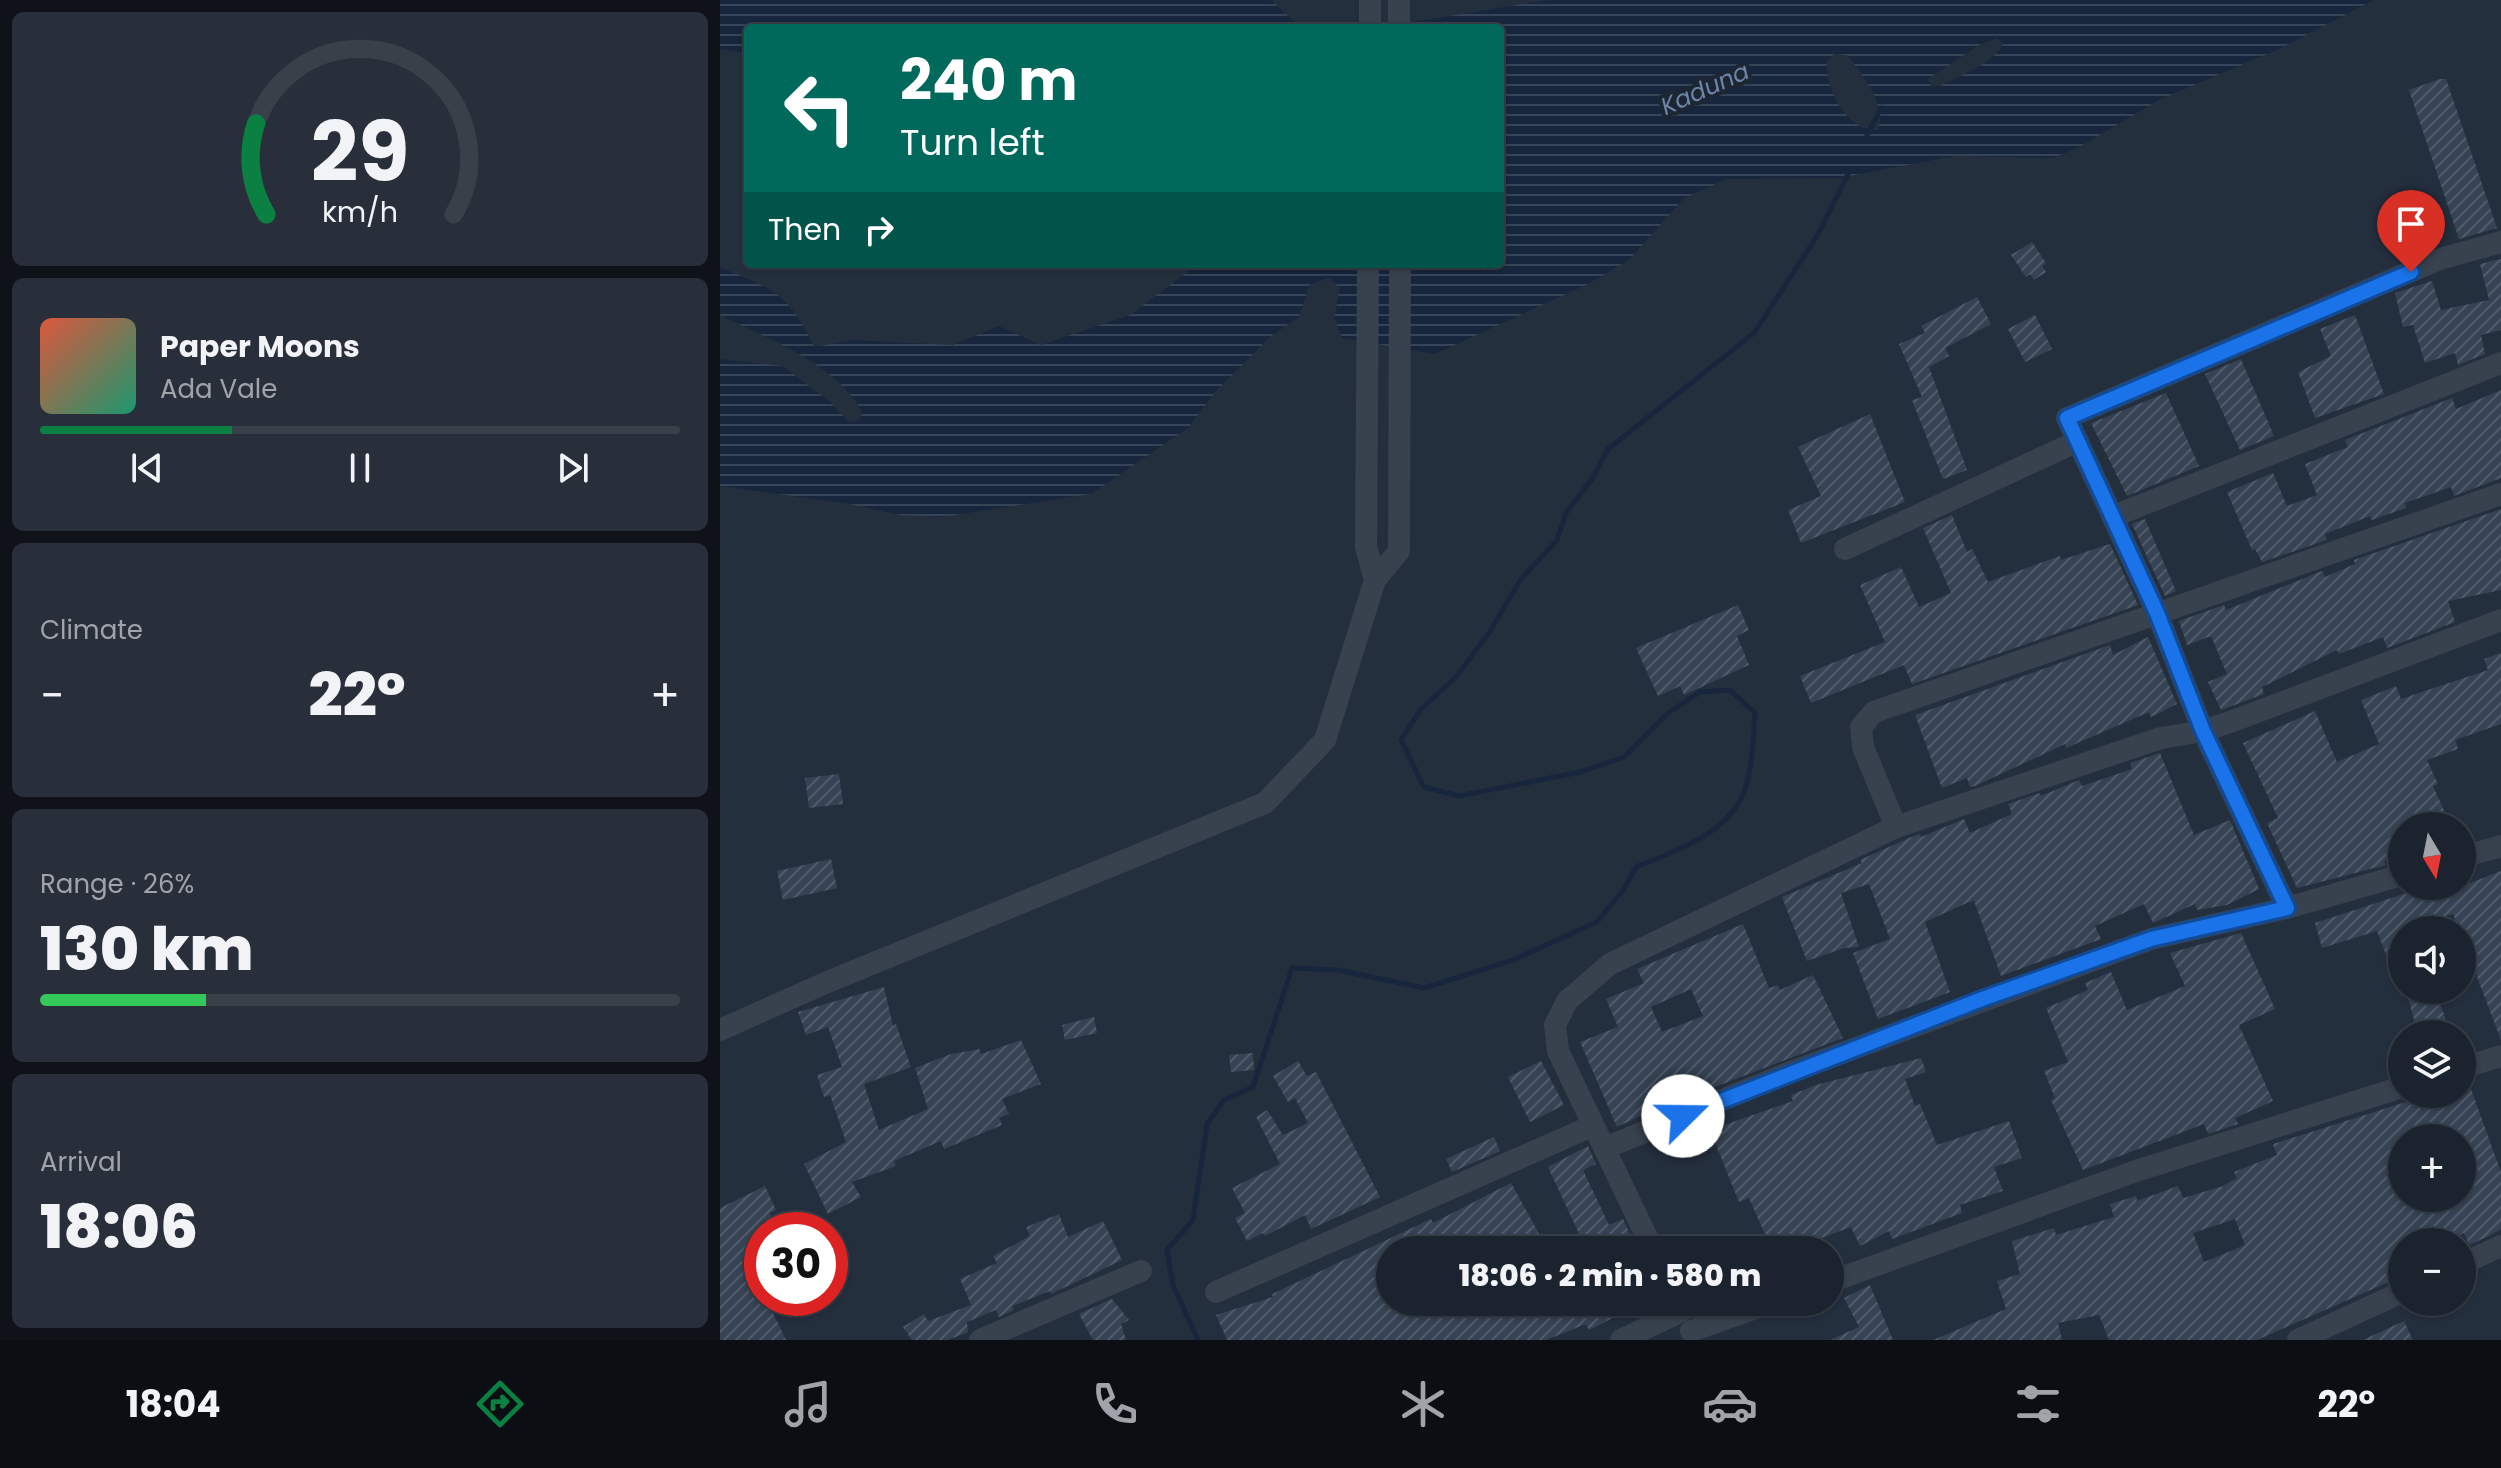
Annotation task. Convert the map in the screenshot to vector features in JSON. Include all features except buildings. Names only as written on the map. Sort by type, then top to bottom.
[{"type":"street","points":[[1370,0],[1370,24]]},
{"type":"street","points":[[1399,0],[1399,24]]},
{"type":"street","points":[[2287,908],[2203,731],[2157,613],[2067,418],[2440,259],[2501,242]]},
{"type":"street","points":[[1368,268],[1366,547],[1375,580]]},
{"type":"street","points":[[720,1030],[825,983],[1265,803],[1325,740],[1375,580],[1399,551],[1400,268]]},
{"type":"street","points":[[2114,516],[2501,363]]},
{"type":"street","points":[[1845,549],[2078,441]]},
{"type":"street","points":[[1896,827],[1863,747],[1861,727],[1874,712],[2501,494]]},
{"type":"street","points":[[1646,1236],[1558,1051],[1555,1025],[1567,1001],[1610,964],[1896,827],[2161,738],[2203,731],[2501,620]]},
{"type":"street","points":[[2476,853],[2501,846]]},
{"type":"street","points":[[1605,1148],[1788,1073],[2151,939],[2287,908],[2388,879]]},
{"type":"street","points":[[2476,1064],[2501,1056]]},
{"type":"street","points":[[1844,1277],[2133,1172],[2388,1091]]},
{"type":"street","points":[[1216,1292],[1592,1126]]},
{"type":"street","points":[[2476,1258],[2501,1246]]},
{"type":"street","points":[[980,1340],[1141,1271]]},
{"type":"street","points":[[2298,1340],[2388,1298]]},
{"type":"street","points":[[1621,1340],[1709,1316]]},
{"type":"water","points":[[720,0],[1271,0],[1297,24],[744,24],[744,52],[720,49]]},
{"type":"water","name":"Kaduna","points":[[1548,0],[2374,0],[2279,49],[2159,100],[2076,149],[2052,158],[1955,156],[1839,178],[1727,179],[1684,198],[1629,260],[1586,285],[1435,354],[1342,338],[1334,318],[1340,288],[1329,278],[1309,285],[1299,317],[1271,336],[1216,391],[1188,428],[1091,494],[942,517],[900,515],[850,504],[720,486],[720,359],[783,366],[830,402],[849,422],[860,420],[862,412],[850,395],[818,366],[720,315],[720,267],[778,295],[796,315],[814,347],[853,340],[953,345],[999,326],[1041,345],[1130,315],[1193,268],[1504,268],[1504,24],[1400,24]],"holes":[[[1998,38],[2003,44],[1992,58],[1966,74],[1931,87],[1928,79],[1979,45]],[[1834,54],[1847,55],[1872,90],[1879,110],[1878,130],[1857,124],[1834,96],[1827,62]]]},
{"type":"waterway","points":[[1867,135],[1881,108]]},
{"type":"waterway","points":[[1198,1340],[1173,1285],[1167,1250],[1193,1220],[1207,1124],[1224,1100],[1253,1087],[1292,968],[1338,970],[1424,988],[1513,960],[1597,922],[1624,889],[1636,867],[1682,848],[1711,831],[1735,809],[1743,795],[1751,765],[1755,713],[1730,690],[1700,692],[1668,713],[1624,757],[1580,772],[1459,796],[1424,787],[1401,740],[1421,709],[1456,677],[1489,633],[1521,579],[1557,540],[1566,513],[1592,479],[1608,449],[1754,333],[1817,236],[1849,172]]},
{"type":"route","points":[[1683,1116],[1982,999],[2151,939],[2287,908],[2203,731],[2157,613],[2067,418],[2411,272]]}]
